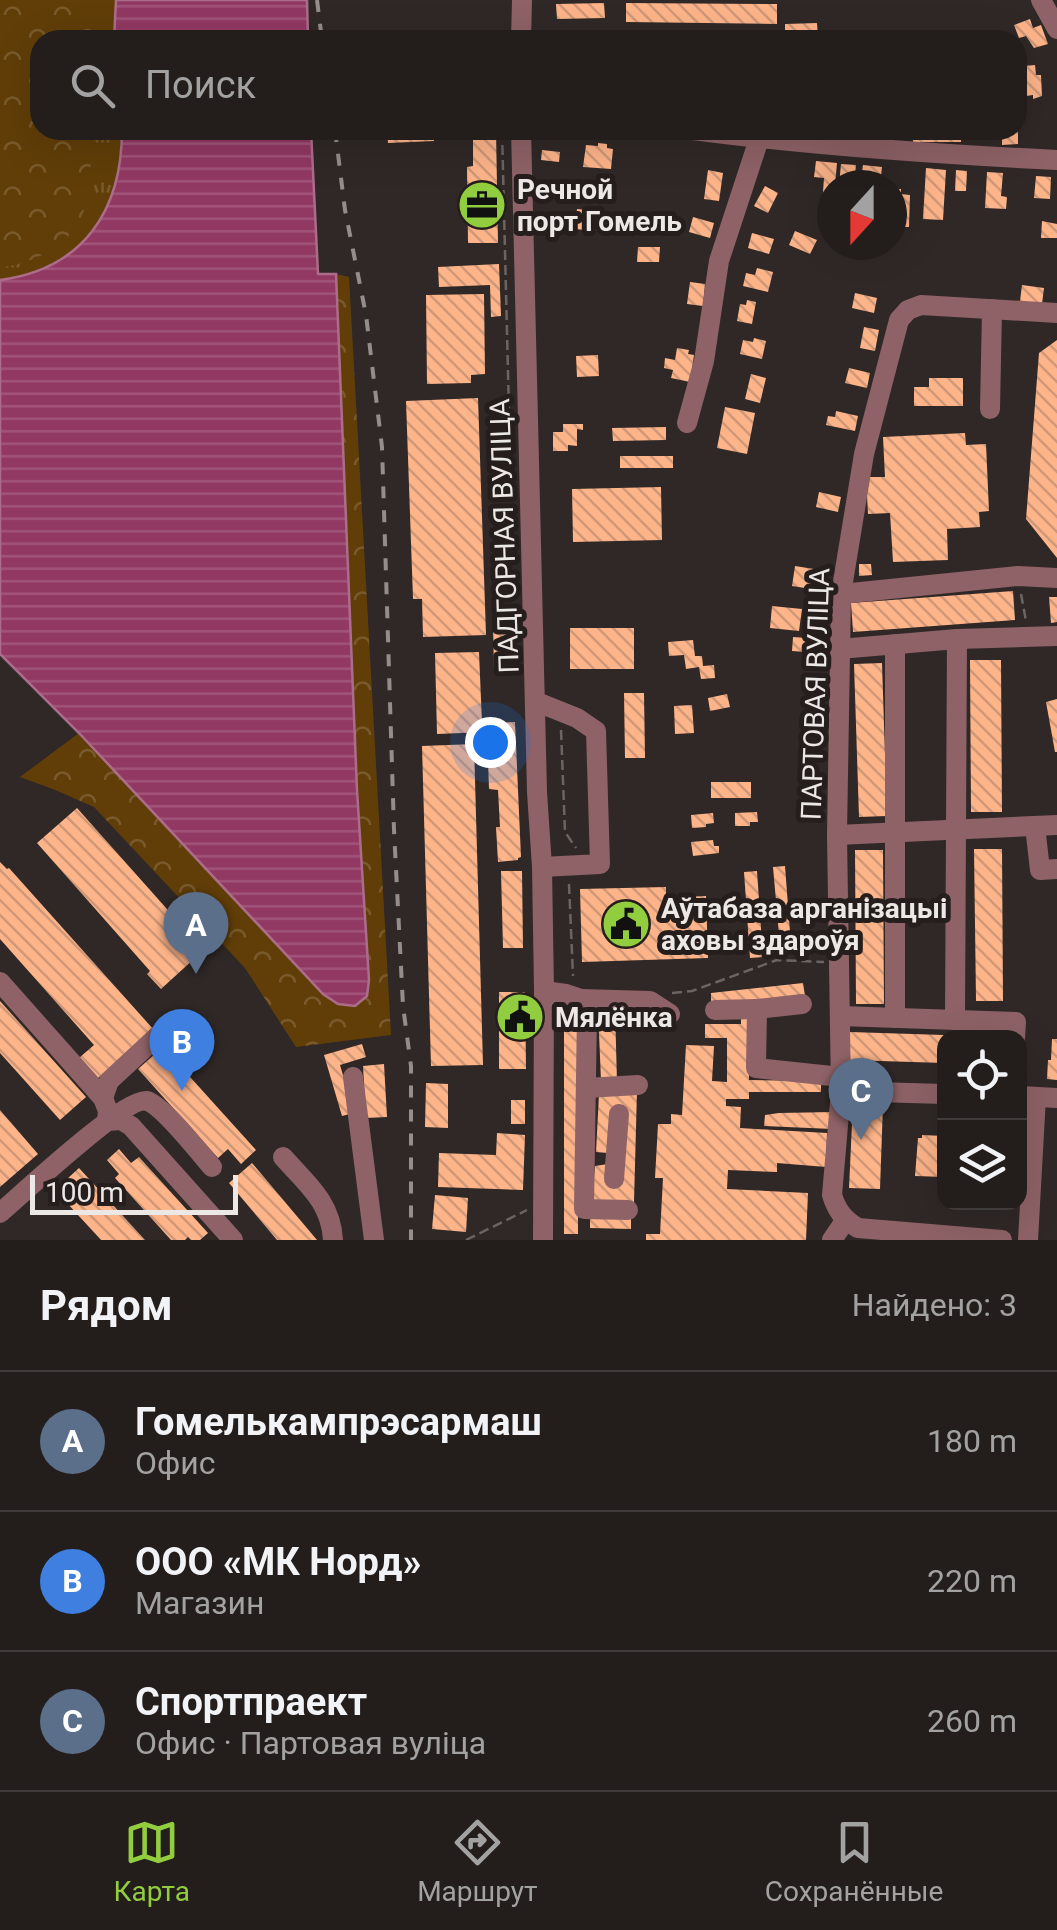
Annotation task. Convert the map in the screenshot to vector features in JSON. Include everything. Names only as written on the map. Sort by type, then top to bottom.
[{"type":"street","points":[[520,30],[522,0]]},
{"type":"street","points":[[1040,0],[1057,28]]},
{"type":"street","name":"ПАДГОРНАЯ ВУЛІЦА","points":[[521,140],[542,867],[544,1240]]},
{"type":"street","points":[[687,423],[704,361],[718,261],[759,140]]},
{"type":"street","points":[[772,140],[1057,160]]},
{"type":"street","name":"ПАРТОВАЯ ВУЛІЦА","points":[[852,1224],[836,1208],[832,1195],[841,1084],[839,649],[842,594],[864,454],[899,320],[908,310],[922,304],[1057,313]]},
{"type":"street","points":[[990,408],[992,309]]},
{"type":"street","points":[[842,594],[1018,576],[1057,578]]},
{"type":"street","points":[[839,649],[1057,636]]},
{"type":"street","points":[[955,1020],[957,639]]},
{"type":"street","points":[[895,644],[895,1018]]},
{"type":"street","points":[[536,702],[577,718],[596,731],[600,864],[572,857],[542,867]]},
{"type":"street","points":[[1034,826],[1040,870],[1057,869]]},
{"type":"street","points":[[837,836],[1057,826]]},
{"type":"street","points":[[0,982],[103,1098],[107,1121]]},
{"type":"street","points":[[544,991],[581,999],[669,1004]]},
{"type":"street","points":[[581,999],[587,1013],[584,1209],[628,1210]]},
{"type":"street","points":[[714,1010],[802,1004]]},
{"type":"street","points":[[757,1009],[756,1068],[841,1084],[937,1093]]},
{"type":"street","points":[[840,1016],[1016,1022],[1016,1030]]},
{"type":"street","points":[[103,1098],[109,1081],[164,1030]]},
{"type":"street","points":[[353,1076],[374,1240]]},
{"type":"street","points":[[586,1088],[638,1085]]},
{"type":"street","points":[[1028,1240],[1038,1097]]},
{"type":"street","points":[[0,1213],[136,1101],[146,1100],[158,1106],[212,1167]]},
{"type":"street","points":[[585,1158],[615,1170],[619,1114]]},
{"type":"street","points":[[107,1121],[121,1120],[131,1126],[233,1240]]},
{"type":"street","points":[[284,1156],[325,1204],[333,1240]]},
{"type":"street","points":[[832,1240],[852,1224],[1002,1240]]},
{"type":"path","points":[[1018,576],[1029,637]]},
{"type":"path","points":[[561,719],[565,832],[572,857],[572,975]]},
{"type":"path","points":[[570,840],[572,857]]},
{"type":"path","points":[[669,1004],[692,991],[777,960],[840,964]]},
{"type":"path","points":[[466,1240],[528,1209]]},
{"type":"green space","points":[[0,0],[116,0],[114,30],[30,30],[30,140],[121,140],[115,186],[92,231],[75,249],[29,274],[0,280]]},
{"type":"green space","points":[[0,0],[88,0],[90,30],[30,30],[30,140],[93,140],[86,203],[72,232],[61,243],[34,259],[0,268]]},
{"type":"green space","points":[[336,274],[349,277],[391,1035],[296,1047],[245,968],[94,807],[20,777],[79,733],[324,994],[338,1004],[355,1006],[367,996]]},
{"type":"shaded area","points":[[116,0],[307,0],[308,30],[114,30]]},
{"type":"shaded area","points":[[121,140],[311,140],[318,274],[336,274],[357,790],[369,980],[367,996],[355,1006],[338,1004],[323,994],[0,654],[0,280],[29,274],[75,249],[105,210],[120,159]]},
{"type":"building","points":[[604,3],[605,18],[557,19],[556,4]]},
{"type":"building","points":[[626,3],[777,4],[777,24],[626,22]]},
{"type":"building","points":[[1030,19],[1033,28],[1041,25],[1048,44],[1034,48],[1027,30],[1016,30],[1014,25]]},
{"type":"building","points":[[817,23],[817,30],[785,30],[785,24]]},
{"type":"building","points":[[1035,65],[1036,75],[1041,75],[1042,96],[1033,99],[1033,95],[1027,96],[1027,66]]},
{"type":"building","points":[[388,140],[434,140],[434,141]]},
{"type":"building","name":"Речной порт Гомель","points":[[473,140],[496,140],[498,243],[468,243],[467,167],[473,166]]},
{"type":"building","points":[[913,140],[961,140],[961,142]]},
{"type":"building","points":[[1002,140],[1018,140],[1018,144],[1002,145]]},
{"type":"building","points":[[598,143],[613,149],[611,169],[583,167],[586,145]]},
{"type":"building","points":[[542,150],[560,152],[559,162],[541,160]]},
{"type":"building","points":[[816,161],[837,163],[836,170],[817,170],[814,177]]},
{"type":"building","points":[[841,164],[856,165],[856,170],[840,170]]},
{"type":"building","points":[[863,165],[882,167],[882,170],[862,170]]},
{"type":"building","points":[[926,168],[946,170],[943,220],[923,219]]},
{"type":"building","points":[[708,170],[723,173],[719,201],[704,199]]},
{"type":"building","points":[[956,170],[967,171],[966,191],[955,191]]},
{"type":"building","points":[[987,172],[1003,173],[1001,196],[1007,197],[1006,209],[985,208]]},
{"type":"building","points":[[1036,176],[1051,177],[1050,199],[1034,198]]},
{"type":"building","points":[[599,180],[611,182],[605,201],[592,199],[593,191],[582,190],[583,182],[599,184]]},
{"type":"building","points":[[765,186],[778,193],[768,213],[754,206]]},
{"type":"building","points":[[907,195],[910,195],[907,227]]},
{"type":"building","points":[[577,209],[599,211],[597,231],[575,229]]},
{"type":"building","points":[[693,217],[714,223],[710,238],[689,232]]},
{"type":"building","points":[[1042,221],[1057,224],[1057,238],[1041,238]]},
{"type":"building","points":[[795,231],[817,240],[810,254],[789,245]]},
{"type":"building","points":[[752,233],[774,239],[769,254],[748,248]]},
{"type":"building","points":[[638,247],[660,247],[659,262],[637,262]]},
{"type":"building","points":[[499,264],[501,316],[491,317],[490,285],[439,287],[438,267]]},
{"type":"building","points":[[757,268],[773,272],[768,292],[743,286],[746,273],[755,275]]},
{"type":"building","points":[[690,282],[705,284],[703,306],[687,304]]},
{"type":"building","points":[[1022,285],[1044,288],[1042,304],[1020,301]]},
{"type":"building","points":[[855,293],[877,298],[874,313],[852,308]]},
{"type":"building","points":[[484,294],[485,374],[471,375],[471,383],[427,384],[426,295]]},
{"type":"building","points":[[747,300],[756,302],[752,324],[737,321],[740,304],[746,305]]},
{"type":"building","points":[[864,327],[879,330],[875,351],[860,348]]},
{"type":"building","points":[[754,338],[766,341],[762,359],[740,354],[743,340],[753,342]]},
{"type":"building","points":[[1057,340],[1057,558],[1026,519],[1039,353]]},
{"type":"building","points":[[677,348],[694,355],[690,382],[671,378],[673,370],[664,368],[665,358],[675,360]]},
{"type":"building","points":[[598,355],[599,376],[577,377],[576,356]]},
{"type":"building","points":[[849,368],[870,373],[867,388],[845,383]]},
{"type":"building","points":[[751,374],[766,378],[760,403],[745,399]]},
{"type":"building","points":[[929,378],[963,378],[963,406],[914,406],[914,387],[929,387]]},
{"type":"building","points":[[478,398],[486,635],[423,637],[422,599],[413,599],[406,401]]},
{"type":"building","points":[[725,407],[755,413],[747,454],[717,448]]},
{"type":"building","points":[[836,411],[858,416],[855,431],[826,425],[828,416],[835,417]]},
{"type":"building","points":[[563,424],[583,424],[583,430],[577,429],[577,446],[568,445],[568,451],[553,451],[553,432],[563,432]]},
{"type":"building","points":[[666,427],[666,440],[613,441],[612,428]]},
{"type":"building","points":[[965,433],[966,445],[986,444],[989,511],[979,512],[980,527],[947,529],[948,560],[893,562],[890,513],[868,514],[866,477],[885,477],[883,437]]},
{"type":"building","points":[[493,441],[505,441],[505,463],[494,463]]},
{"type":"building","points":[[620,456],[673,456],[673,468],[620,468]]},
{"type":"building","points":[[661,487],[662,540],[573,542],[572,489]]},
{"type":"building","points":[[819,492],[841,497],[838,512],[816,507]]},
{"type":"building","points":[[859,564],[871,564],[872,575],[859,576]]},
{"type":"building","points":[[795,566],[814,569],[817,581],[826,583],[824,591],[792,586]]},
{"type":"building","points":[[1013,591],[1015,620],[853,632],[851,603]]},
{"type":"building","points":[[1049,597],[1057,597],[1057,622],[1051,623]]},
{"type":"building","points":[[772,606],[802,609],[799,631],[770,628]]},
{"type":"building","points":[[493,622],[513,622],[513,671],[494,671]]},
{"type":"building","points":[[570,628],[634,628],[634,669],[570,669]]},
{"type":"building","points":[[793,637],[821,639],[819,653],[792,651]]},
{"type":"building","points":[[693,640],[695,656],[702,656],[703,666],[714,665],[715,678],[701,679],[699,667],[686,669],[684,655],[669,656],[668,642]]},
{"type":"building","points":[[479,652],[482,723],[515,722],[521,857],[518,860],[498,862],[498,790],[489,789],[487,732],[437,734],[435,653]]},
{"type":"building","points":[[970,660],[1001,660],[1002,812],[971,812]]},
{"type":"building","points":[[882,663],[887,816],[859,817],[854,664]]},
{"type":"building","points":[[624,693],[644,693],[645,758],[625,758]]},
{"type":"building","points":[[727,694],[730,707],[710,711],[708,698]]},
{"type":"building","points":[[1057,699],[1057,752],[1055,752],[1046,702]]},
{"type":"building","points":[[692,705],[694,733],[675,734],[674,706]]},
{"type":"building","points":[[474,744],[483,1065],[431,1066],[422,746]]},
{"type":"building","points":[[711,782],[751,782],[751,798],[711,798]]},
{"type":"building","points":[[77,808],[191,936],[195,933],[207,947],[161,989],[147,974],[150,971],[37,843]]},
{"type":"building","points":[[757,812],[758,822],[735,826],[735,813]]},
{"type":"building","points":[[713,813],[714,823],[692,828],[691,815]]},
{"type":"building","points":[[713,840],[719,853],[693,856],[691,842]]},
{"type":"building","points":[[974,849],[1002,849],[1003,1001],[976,1001]]},
{"type":"building","points":[[855,850],[883,850],[884,1004],[856,1004]]},
{"type":"building","points":[[0,862],[154,1030],[98,1078],[79,1058],[94,1045],[0,939]]},
{"type":"building","points":[[785,866],[791,945],[780,946],[773,867]]},
{"type":"building","points":[[501,871],[522,871],[523,948],[503,948]]},
{"type":"building","points":[[757,871],[763,957],[750,958],[744,872]]},
{"type":"building","points":[[666,887],[666,898],[706,896],[708,958],[582,962],[580,889]]},
{"type":"building","points":[[803,983],[805,996],[711,1004],[711,993]]},
{"type":"building","points":[[499,992],[525,992],[526,1069],[499,1069]]},
{"type":"building","points":[[0,1001],[86,1097],[60,1120],[0,1053]]},
{"type":"building","points":[[615,1008],[617,1082],[601,1081],[598,1009]]},
{"type":"building","points":[[564,1013],[578,1014],[578,1234],[564,1234]]},
{"type":"building","points":[[741,1017],[749,1018],[749,1080],[821,1081],[821,1092],[749,1092],[749,1099],[726,1099],[726,1106],[741,1107],[740,1128],[827,1133],[826,1167],[777,1163],[777,1172],[728,1170],[727,1189],[808,1193],[806,1240],[646,1240],[646,1234],[660,1234],[663,1178],[655,1178],[658,1124],[671,1124],[671,1114],[682,1115],[686,1045],[714,1046],[712,1081],[727,1082],[727,1038],[705,1038],[705,1024],[741,1024]]},
{"type":"building","points":[[850,1032],[937,1035],[937,1063],[849,1060]]},
{"type":"building","points":[[1052,1039],[1057,1039],[1057,1080],[1047,1079]]},
{"type":"building","points":[[362,1044],[366,1057],[340,1065],[354,1113],[342,1116],[324,1055]]},
{"type":"building","points":[[163,1047],[256,1150],[241,1164],[228,1149],[218,1158],[138,1069]]},
{"type":"building","points":[[384,1064],[387,1117],[366,1118],[363,1066]]},
{"type":"building","points":[[426,1083],[448,1084],[448,1128],[425,1127]]},
{"type":"building","points":[[637,1091],[634,1202],[592,1202],[595,1166],[608,1164],[625,1108],[612,1107],[608,1153],[596,1152],[599,1094]]},
{"type":"building","points":[[511,1100],[525,1100],[525,1124],[511,1124]]},
{"type":"building","points":[[853,1102],[883,1104],[880,1189],[849,1188]]},
{"type":"building","points":[[0,1110],[38,1154],[0,1187]]},
{"type":"building","points":[[833,1112],[832,1129],[764,1126],[765,1115]]},
{"type":"building","points":[[497,1133],[525,1135],[523,1190],[438,1187],[439,1153],[496,1155]]},
{"type":"building","points":[[937,1136],[937,1177],[915,1176],[918,1138]]},
{"type":"building","points":[[119,1149],[131,1163],[139,1157],[208,1233],[200,1240],[171,1240],[115,1178],[119,1174],[107,1160]]},
{"type":"building","points":[[252,1163],[317,1240],[277,1240],[229,1183]]},
{"type":"building","points":[[79,1168],[145,1240],[101,1240],[55,1190]]},
{"type":"building","points":[[435,1195],[468,1198],[466,1232],[432,1229]]},
{"type":"building","points":[[590,1216],[631,1217],[631,1229],[590,1228]]},
{"type":"railway","points":[[317,0],[321,30]]},
{"type":"railway","points":[[336,140],[345,210],[366,315],[382,447],[394,830],[403,1006],[411,1066],[411,1240]]},
{"type":"place","name":"Речной порт Гомель","points":[[482,205]]},
{"type":"place","name":"Аўтабаза арганізацыі аховы здароўя","points":[[626,924]]},
{"type":"place","name":"Гомелькампрэсармаш","points":[[196,974]]},
{"type":"place","name":"Мялёнка","points":[[520,1017]]},
{"type":"place","name":"ООО «МК Норд»","points":[[182,1091]]},
{"type":"place","name":"Спортпраект","points":[[861,1140]]}]
